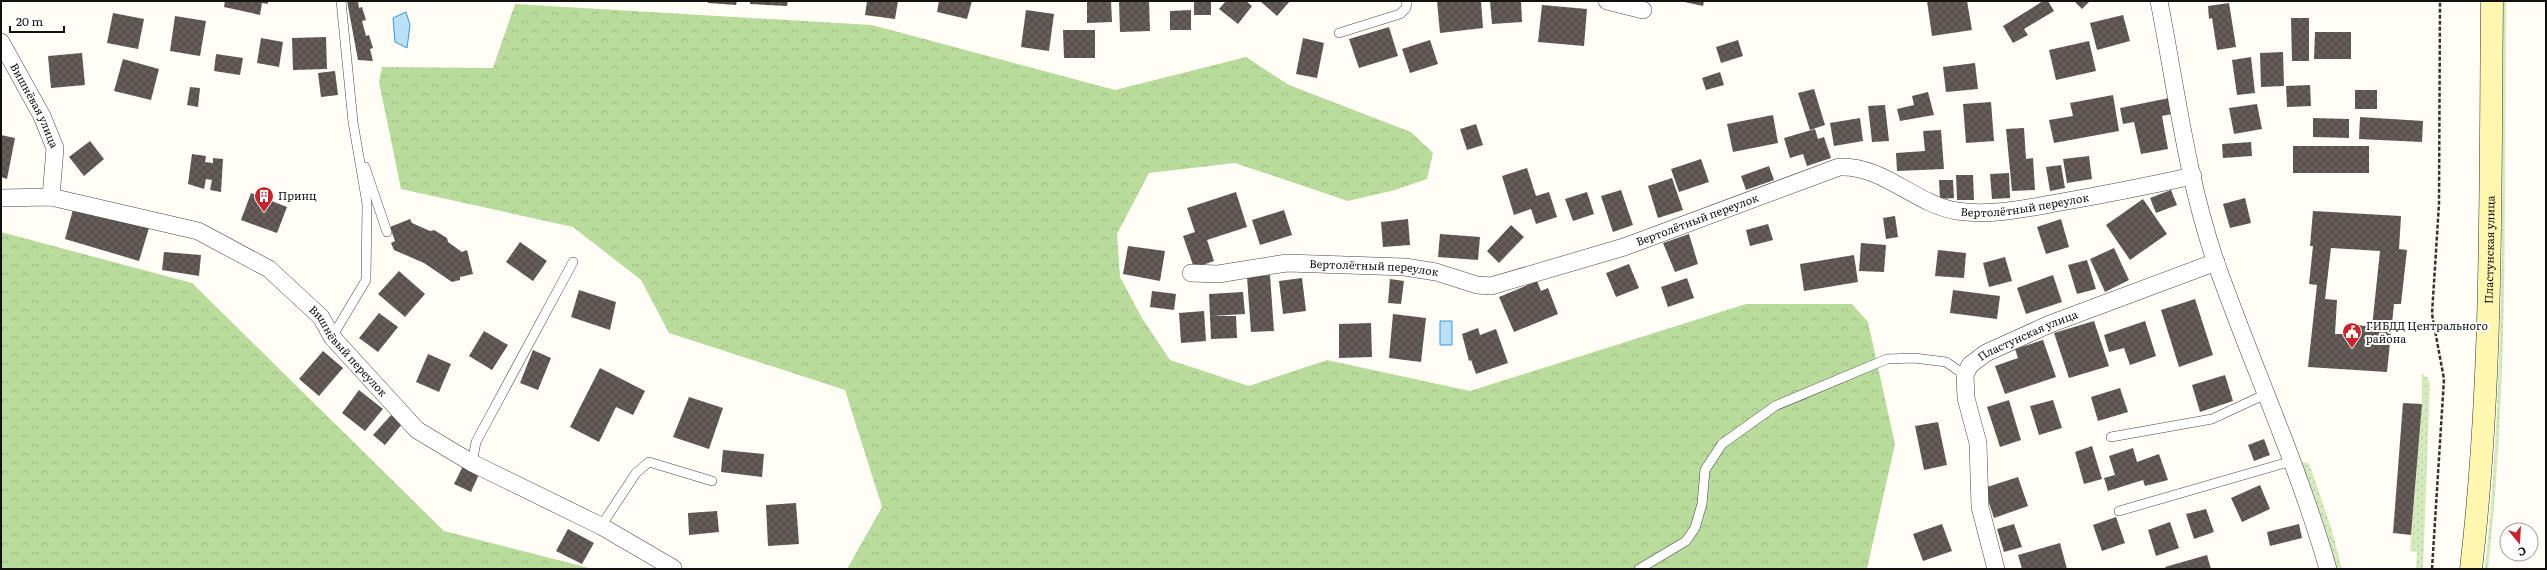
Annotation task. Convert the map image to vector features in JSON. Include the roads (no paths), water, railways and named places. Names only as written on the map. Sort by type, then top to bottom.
[{"type":"main road","name":"Пластунская улица","points":[[2471,569],[2478,507],[2487,345],[2492,1]]},
{"type":"street","points":[[1607,1],[1643,10]]},
{"type":"street","points":[[2159,1],[2193,176],[2216,262],[2292,461],[2328,569]]},
{"type":"street","name":"Вишнёвая улица","points":[[1,42],[42,116],[55,148],[51,197]]},
{"type":"street","name":"Вертолётный переулок","points":[[1191,274],[1218,274],[1287,263],[1406,267],[1436,272],[1477,285],[1491,286],[1624,247],[1839,167],[1854,166],[1868,170],[1927,202],[1956,211],[1983,214],[2005,212],[2125,191],[2193,176]]},
{"type":"street","name":"Вишнёвый переулок","points":[[1,198],[51,197],[198,231],[269,269],[321,317],[332,337],[417,430],[472,463],[601,526],[673,568]]},
{"type":"street","name":"Пластунская улица","points":[[1965,375],[1970,365],[1986,353],[2028,334],[2148,285],[2216,262]]},
{"type":"street","points":[[1965,375],[1966,398],[1978,443],[1980,507],[1996,569]]},
{"type":"lane","points":[[332,337],[366,280],[367,204],[355,137],[341,1]]},
{"type":"lane","points":[[1339,33],[1400,14],[1406,8],[1407,1]]},
{"type":"lane","points":[[355,137],[387,232]]},
{"type":"lane","points":[[472,463],[476,442],[573,262]]},
{"type":"lane","points":[[1639,569],[1686,541],[1695,528],[1702,504],[1706,470],[1722,444],[1775,406],[1887,359],[1914,358],[1946,362],[1965,375]]},
{"type":"lane","points":[[2111,436],[2212,419],[2266,394]]},
{"type":"lane","points":[[2119,511],[2292,461]]},
{"type":"lane","points":[[601,526],[636,473],[649,462],[712,481]]},
{"type":"water","points":[[406,12],[410,25],[407,48],[395,42],[393,18]]},
{"type":"water","points":[[1440,321],[1452,321],[1452,345],[1440,345]]},
{"type":"place","name":"Принц","points":[[264,213]]},
{"type":"place","name":"ГИБДД Центрального района","points":[[2352,349]]}]
